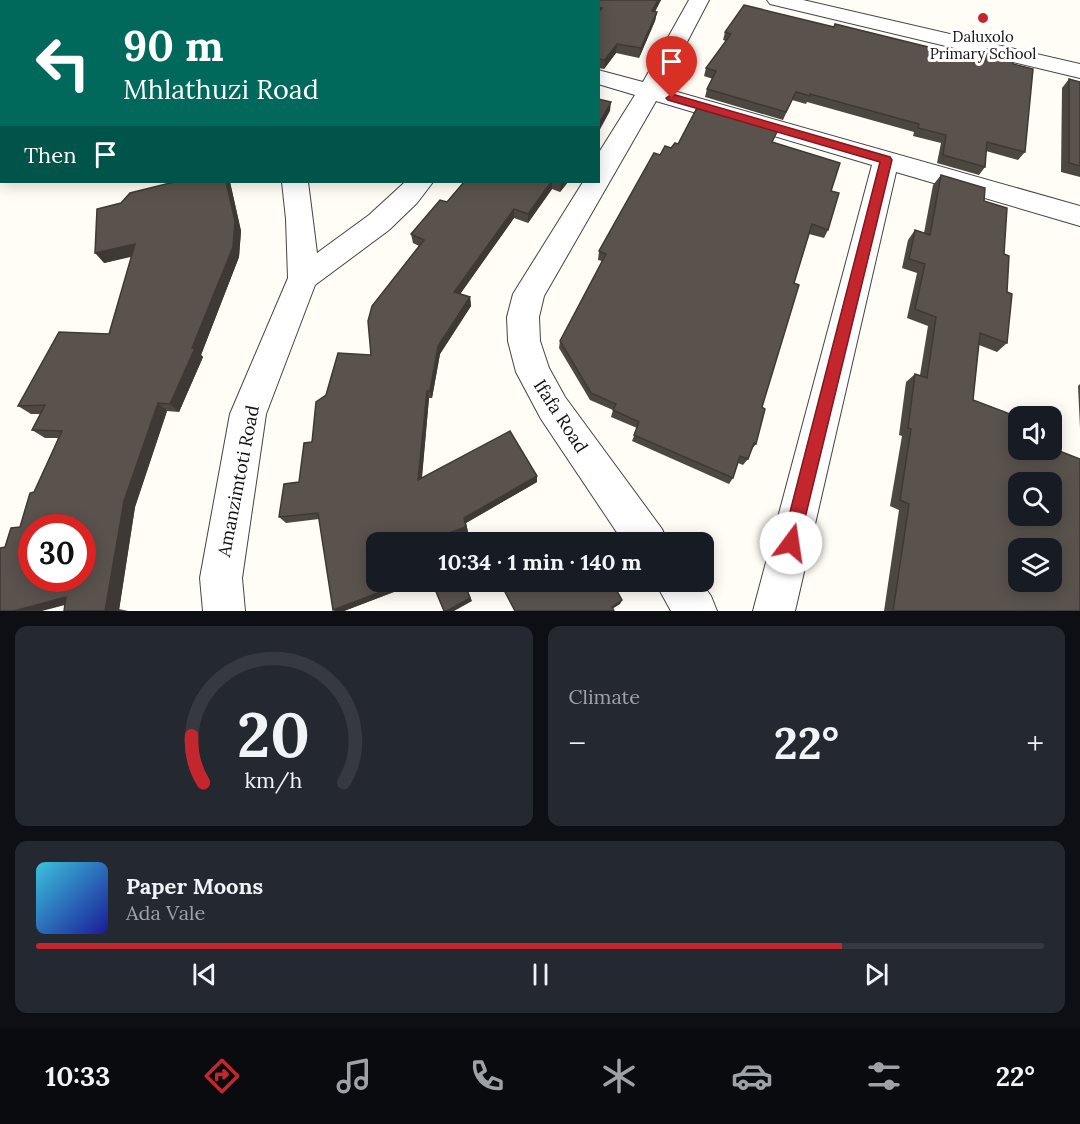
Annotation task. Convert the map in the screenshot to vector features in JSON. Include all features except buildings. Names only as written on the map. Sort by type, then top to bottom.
[{"type":"street","points":[[600,174],[650,91],[699,0]]},
{"type":"street","points":[[777,0],[1080,71]]},
{"type":"street","points":[[600,78],[1080,216]]},
{"type":"street","points":[[774,611],[886,160]]},
{"type":"street","name":"Amanzimtoti Road","points":[[224,611],[221,578],[248,414],[303,278],[300,219],[295,183]]},
{"type":"street","points":[[303,278],[352,245],[399,207],[419,183]]},
{"type":"street","name":"Ifafa Road","points":[[595,183],[529,294],[523,317],[524,341],[533,372],[553,408],[640,532]]},
{"type":"street","points":[[683,592],[696,611]]},
{"type":"place","name":"Daluxolo Primary School","points":[[983,18]]},
{"type":"route","points":[[672,98],[886,160],[791,543]]}]
